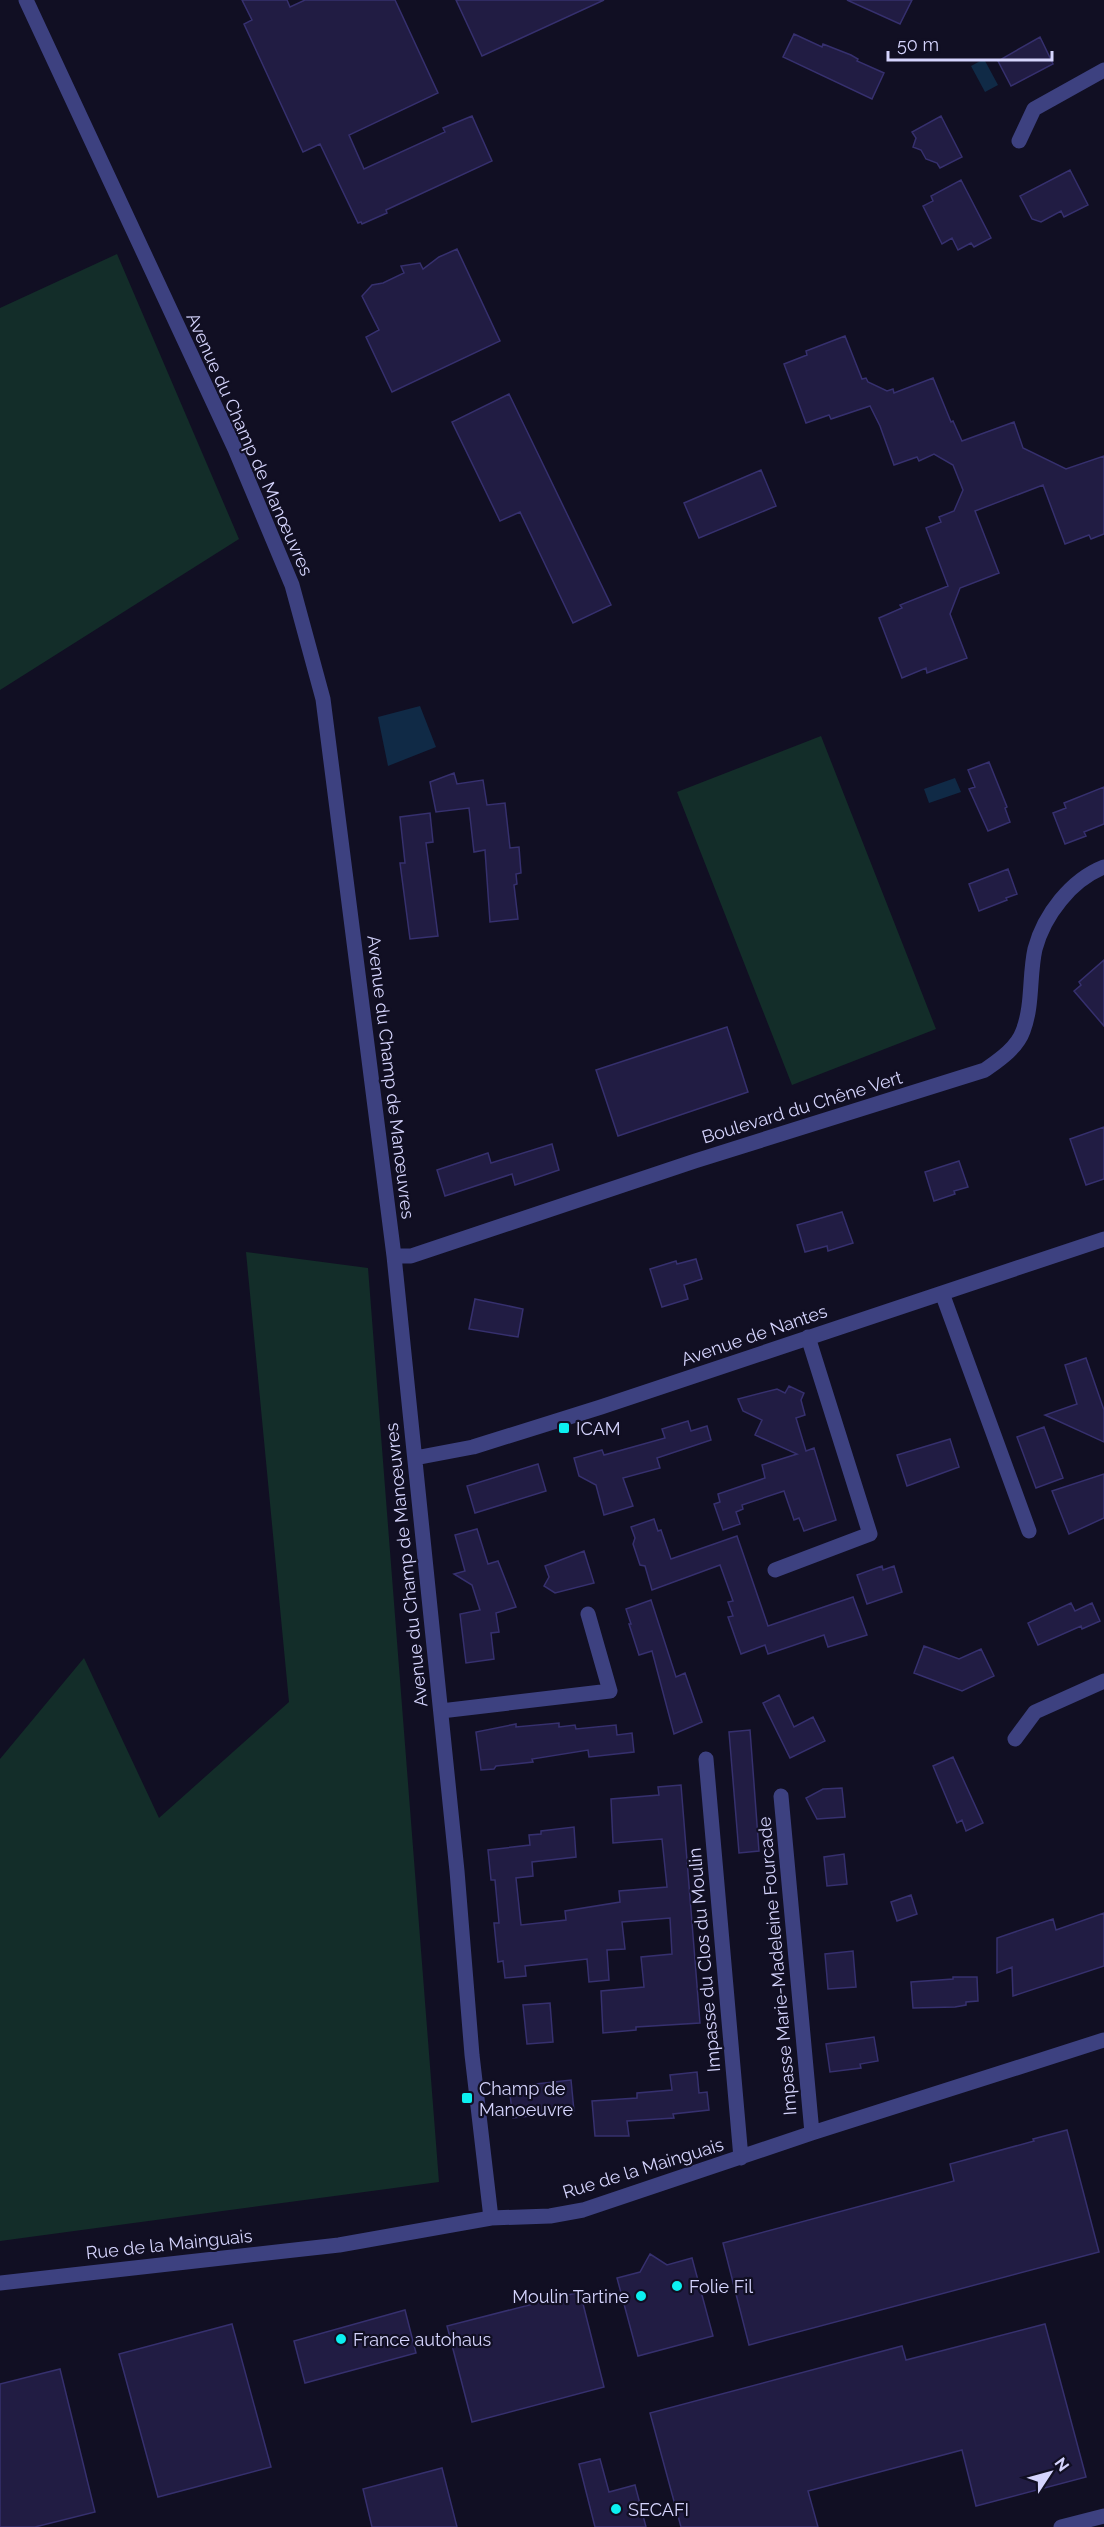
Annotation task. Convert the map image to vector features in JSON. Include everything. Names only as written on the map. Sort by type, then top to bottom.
[{"type":"street","name":"Avenue du Champ de Manœuvres","points":[[26,0],[235,449],[292,585],[323,699],[394,1256],[441,1711],[472,2055],[491,2218]]},
{"type":"street","points":[[1019,141],[1034,109],[1104,70]]},
{"type":"street","name":"Boulevard du Chêne Vert","points":[[394,1256],[411,1256],[695,1161],[984,1070],[1006,1055],[1023,1034],[1030,1007],[1035,949],[1051,914],[1068,891],[1104,867]]},
{"type":"street","name":"Avenue de Nantes","points":[[415,1458],[473,1447],[601,1407],[1104,1239]]},
{"type":"street","points":[[942,1293],[1029,1532]]},
{"type":"street","points":[[775,1570],[870,1534],[808,1337]]},
{"type":"street","points":[[441,1711],[610,1691],[588,1614]]},
{"type":"street","points":[[1015,1739],[1035,1712],[1104,1681]]},
{"type":"street","name":"Impasse du Clos du Moulin","points":[[706,1759],[741,2158]]},
{"type":"street","name":"Impasse Marie-Madeleine Fourcade","points":[[781,1796],[812,2133]]},
{"type":"street","name":"Rue de la Mainguais","points":[[0,2283],[339,2245],[491,2218],[550,2216],[583,2210],[812,2133],[1104,2040]]},
{"type":"street","points":[[1061,2527],[1104,2516]]},
{"type":"green space","points":[[117,254],[239,539],[0,690],[0,308]]},
{"type":"green space","points":[[821,736],[936,1029],[792,1085],[677,792]]},
{"type":"green space","points":[[246,1252],[368,1268],[439,2182],[0,2241],[0,1759],[84,1658],[159,1818],[289,1702]]},
{"type":"water","points":[[984,59],[998,85],[985,92],[971,66]]},
{"type":"water","points":[[420,706],[436,747],[388,766],[378,717]]},
{"type":"water","points":[[955,778],[961,792],[929,803],[924,789]]},
{"type":"building","points":[[242,0],[287,0],[290,7],[305,0],[395,0],[438,93],[349,135],[364,169],[445,132],[443,128],[472,116],[492,161],[386,210],[387,213],[362,224],[358,223],[320,144],[303,152],[244,24],[252,20]]},
{"type":"building","points":[[456,0],[604,0],[482,56]]},
{"type":"building","points":[[847,0],[912,0],[900,24]]},
{"type":"building","points":[[794,34],[822,47],[823,44],[851,55],[858,59],[857,61],[884,73],[872,99],[783,57]]},
{"type":"building","points":[[1040,37],[1053,64],[1011,86],[998,61]]},
{"type":"building","points":[[941,116],[962,157],[940,168],[937,163],[926,159],[921,150],[913,147],[916,138],[912,132]]},
{"type":"building","points":[[1070,170],[1088,205],[1064,217],[1061,211],[1041,222],[1032,219],[1020,196]]},
{"type":"building","points":[[961,180],[991,238],[974,247],[971,243],[958,250],[952,238],[942,244],[923,206],[933,201],[931,196]]},
{"type":"building","points":[[457,249],[500,341],[392,392],[366,337],[379,330],[362,296],[372,285],[383,283],[404,273],[401,266],[420,263],[423,269],[439,257]]},
{"type":"building","points":[[845,336],[862,379],[866,378],[868,382],[887,391],[893,389],[894,393],[933,378],[951,422],[953,421],[962,441],[1014,422],[1023,448],[1066,469],[1104,456],[1104,534],[1091,539],[1089,535],[1065,544],[1043,485],[975,511],[999,573],[960,588],[950,614],[967,658],[927,673],[926,668],[902,678],[879,618],[902,608],[900,605],[948,586],[926,528],[941,522],[939,517],[954,511],[963,490],[953,465],[934,454],[919,461],[917,457],[894,465],[870,406],[831,419],[829,415],[806,423],[784,364],[807,355],[806,351]]},
{"type":"building","points":[[509,394],[611,605],[573,623],[520,512],[500,521],[452,422]]},
{"type":"building","points":[[761,470],[776,506],[699,538],[684,503]]},
{"type":"building","points":[[989,762],[1007,807],[1005,808],[1010,822],[988,831],[969,789],[975,787],[968,770]]},
{"type":"building","points":[[454,773],[457,784],[483,780],[487,805],[505,803],[510,848],[519,847],[521,873],[516,874],[517,884],[514,885],[518,919],[490,922],[485,850],[474,852],[469,808],[436,812],[430,782]]},
{"type":"building","points":[[1104,787],[1104,824],[1084,832],[1086,836],[1065,844],[1053,813],[1066,808],[1064,803]]},
{"type":"building","points":[[430,813],[433,842],[426,843],[438,936],[410,939],[400,863],[405,863],[400,817]]},
{"type":"building","points":[[1008,869],[1017,894],[979,911],[969,884]]},
{"type":"building","points":[[1104,960],[1104,1026],[1074,991],[1081,985],[1079,982]]},
{"type":"building","points":[[727,1027],[748,1092],[618,1136],[596,1070]]},
{"type":"building","points":[[1104,1127],[1104,1179],[1086,1185],[1070,1139]]},
{"type":"building","points":[[552,1144],[559,1170],[515,1185],[512,1174],[445,1196],[437,1170],[488,1153],[491,1163]]},
{"type":"building","points":[[959,1161],[968,1187],[934,1201],[925,1172]]},
{"type":"building","points":[[842,1212],[853,1243],[828,1251],[827,1246],[805,1252],[797,1225]]},
{"type":"building","points":[[696,1259],[702,1279],[684,1285],[688,1299],[662,1307],[650,1269],[676,1261],[677,1264]]},
{"type":"building","points":[[475,1299],[523,1309],[518,1337],[469,1329]]},
{"type":"building","points":[[1086,1358],[1104,1410],[1104,1442],[1045,1415],[1077,1404],[1065,1365]]},
{"type":"building","points":[[789,1386],[804,1393],[801,1400],[805,1415],[796,1418],[806,1451],[814,1448],[836,1520],[804,1531],[799,1518],[794,1520],[784,1491],[742,1505],[743,1509],[736,1512],[740,1524],[723,1530],[714,1504],[720,1502],[718,1494],[765,1478],[762,1465],[797,1454],[755,1435],[762,1420],[743,1411],[738,1399],[777,1389],[785,1393]]},
{"type":"building","points":[[688,1421],[691,1431],[707,1426],[711,1440],[657,1458],[660,1468],[623,1478],[633,1506],[604,1515],[596,1485],[579,1476],[574,1458],[602,1450],[604,1455],[665,1438],[662,1429]]},
{"type":"building","points":[[1044,1427],[1063,1478],[1036,1488],[1017,1437]]},
{"type":"building","points":[[950,1439],[959,1467],[907,1486],[897,1455]]},
{"type":"building","points":[[538,1464],[546,1491],[475,1513],[467,1486]]},
{"type":"building","points":[[1104,1474],[1104,1518],[1069,1534],[1052,1491]]},
{"type":"building","points":[[654,1519],[658,1531],[661,1530],[671,1559],[737,1536],[768,1626],[853,1597],[867,1635],[828,1647],[824,1635],[768,1654],[765,1645],[741,1654],[728,1617],[733,1616],[728,1602],[733,1601],[720,1565],[652,1590],[645,1566],[640,1565],[633,1544],[635,1538],[631,1527]]},
{"type":"building","points":[[477,1529],[488,1564],[498,1561],[516,1607],[496,1613],[499,1632],[491,1633],[494,1659],[466,1663],[460,1614],[480,1610],[472,1585],[454,1574],[465,1571],[455,1535]]},
{"type":"building","points":[[584,1551],[594,1583],[555,1593],[544,1586],[549,1577],[545,1566]]},
{"type":"building","points":[[882,1566],[883,1570],[894,1566],[902,1592],[867,1604],[857,1575]]},
{"type":"building","points":[[651,1600],[676,1677],[685,1673],[702,1722],[674,1734],[652,1651],[639,1655],[626,1609]]},
{"type":"building","points":[[1071,1603],[1075,1611],[1092,1603],[1100,1621],[1082,1629],[1081,1626],[1038,1645],[1028,1623]]},
{"type":"building","points":[[924,1646],[959,1659],[981,1649],[994,1676],[962,1691],[914,1673]]},
{"type":"building","points":[[779,1695],[794,1727],[813,1717],[825,1741],[790,1758],[763,1703]]},
{"type":"building","points":[[559,1723],[559,1727],[575,1725],[576,1729],[616,1725],[617,1735],[632,1733],[634,1752],[589,1757],[588,1750],[481,1770],[476,1732],[516,1724],[516,1727]]},
{"type":"building","points":[[750,1730],[759,1851],[739,1853],[729,1732]]},
{"type":"building","points":[[953,1757],[983,1823],[966,1831],[962,1820],[957,1823],[933,1766]]},
{"type":"building","points":[[681,1785],[700,2023],[636,2027],[636,2030],[603,2033],[601,1991],[644,1987],[641,1957],[672,1954],[670,1918],[622,1922],[625,1949],[607,1950],[609,1980],[589,1982],[587,1959],[525,1966],[526,1976],[505,1978],[503,1961],[498,1962],[494,1923],[499,1923],[495,1880],[491,1880],[488,1850],[530,1845],[529,1835],[541,1834],[541,1831],[574,1827],[576,1857],[532,1862],[533,1876],[516,1878],[521,1925],[566,1920],[565,1911],[620,1902],[619,1891],[667,1887],[662,1839],[613,1843],[611,1799],[659,1795],[658,1787]]},
{"type":"building","points":[[842,1788],[845,1817],[817,1819],[806,1798],[823,1789]]},
{"type":"building","points":[[844,1854],[847,1884],[827,1886],[824,1857]]},
{"type":"building","points":[[911,1895],[917,1914],[897,1921],[891,1902]]},
{"type":"building","points":[[1104,1913],[1104,1966],[1013,1996],[1012,1967],[997,1973],[997,1938],[1053,1919],[1056,1930]]},
{"type":"building","points":[[853,1951],[856,1987],[828,1989],[825,1954]]},
{"type":"building","points":[[953,1977],[977,1977],[978,2001],[966,2002],[966,2005],[955,2007],[913,2008],[911,1982],[953,1979]]},
{"type":"building","points":[[550,2003],[553,2042],[527,2044],[523,2005]]},
{"type":"building","points":[[874,2037],[878,2061],[860,2064],[861,2068],[830,2072],[826,2044]]},
{"type":"building","points":[[697,2072],[699,2093],[707,2092],[709,2110],[673,2114],[674,2118],[627,2121],[629,2136],[595,2136],[592,2101],[637,2098],[637,2093],[672,2090],[670,2075]]},
{"type":"building","points":[[571,2080],[574,2111],[513,2118],[509,2087]]},
{"type":"building","points":[[1067,2130],[1099,2252],[749,2345],[723,2243],[954,2181],[950,2164]]},
{"type":"building","points":[[650,2254],[667,2265],[692,2258],[713,2336],[638,2356],[617,2278],[640,2272]]},
{"type":"building","points":[[580,2292],[604,2387],[472,2422],[447,2326]]},
{"type":"building","points":[[405,2310],[416,2353],[305,2383],[294,2341]]},
{"type":"building","points":[[232,2324],[271,2467],[158,2497],[119,2354]]},
{"type":"building","points":[[1045,2324],[1086,2477],[976,2506],[962,2450],[808,2491],[818,2527],[681,2527],[650,2413],[902,2346],[906,2360]]},
{"type":"building","points":[[60,2369],[95,2512],[35,2527],[0,2527],[0,2384]]},
{"type":"building","name":"SECAFI","points":[[600,2459],[609,2492],[635,2485],[646,2527],[595,2527],[579,2464]]},
{"type":"building","points":[[442,2468],[457,2527],[372,2527],[363,2489]]},
{"type":"place","name":"ICAM","points":[[564,1428]]},
{"type":"place","name":"Champ de Manoeuvre","points":[[467,2098]]},
{"type":"place","name":"Folie Fil","points":[[677,2286]]},
{"type":"place","name":"Moulin Tartine","points":[[641,2296]]},
{"type":"place","name":"France autohaus","points":[[341,2339]]},
{"type":"place","name":"SECAFI","points":[[616,2509]]}]
